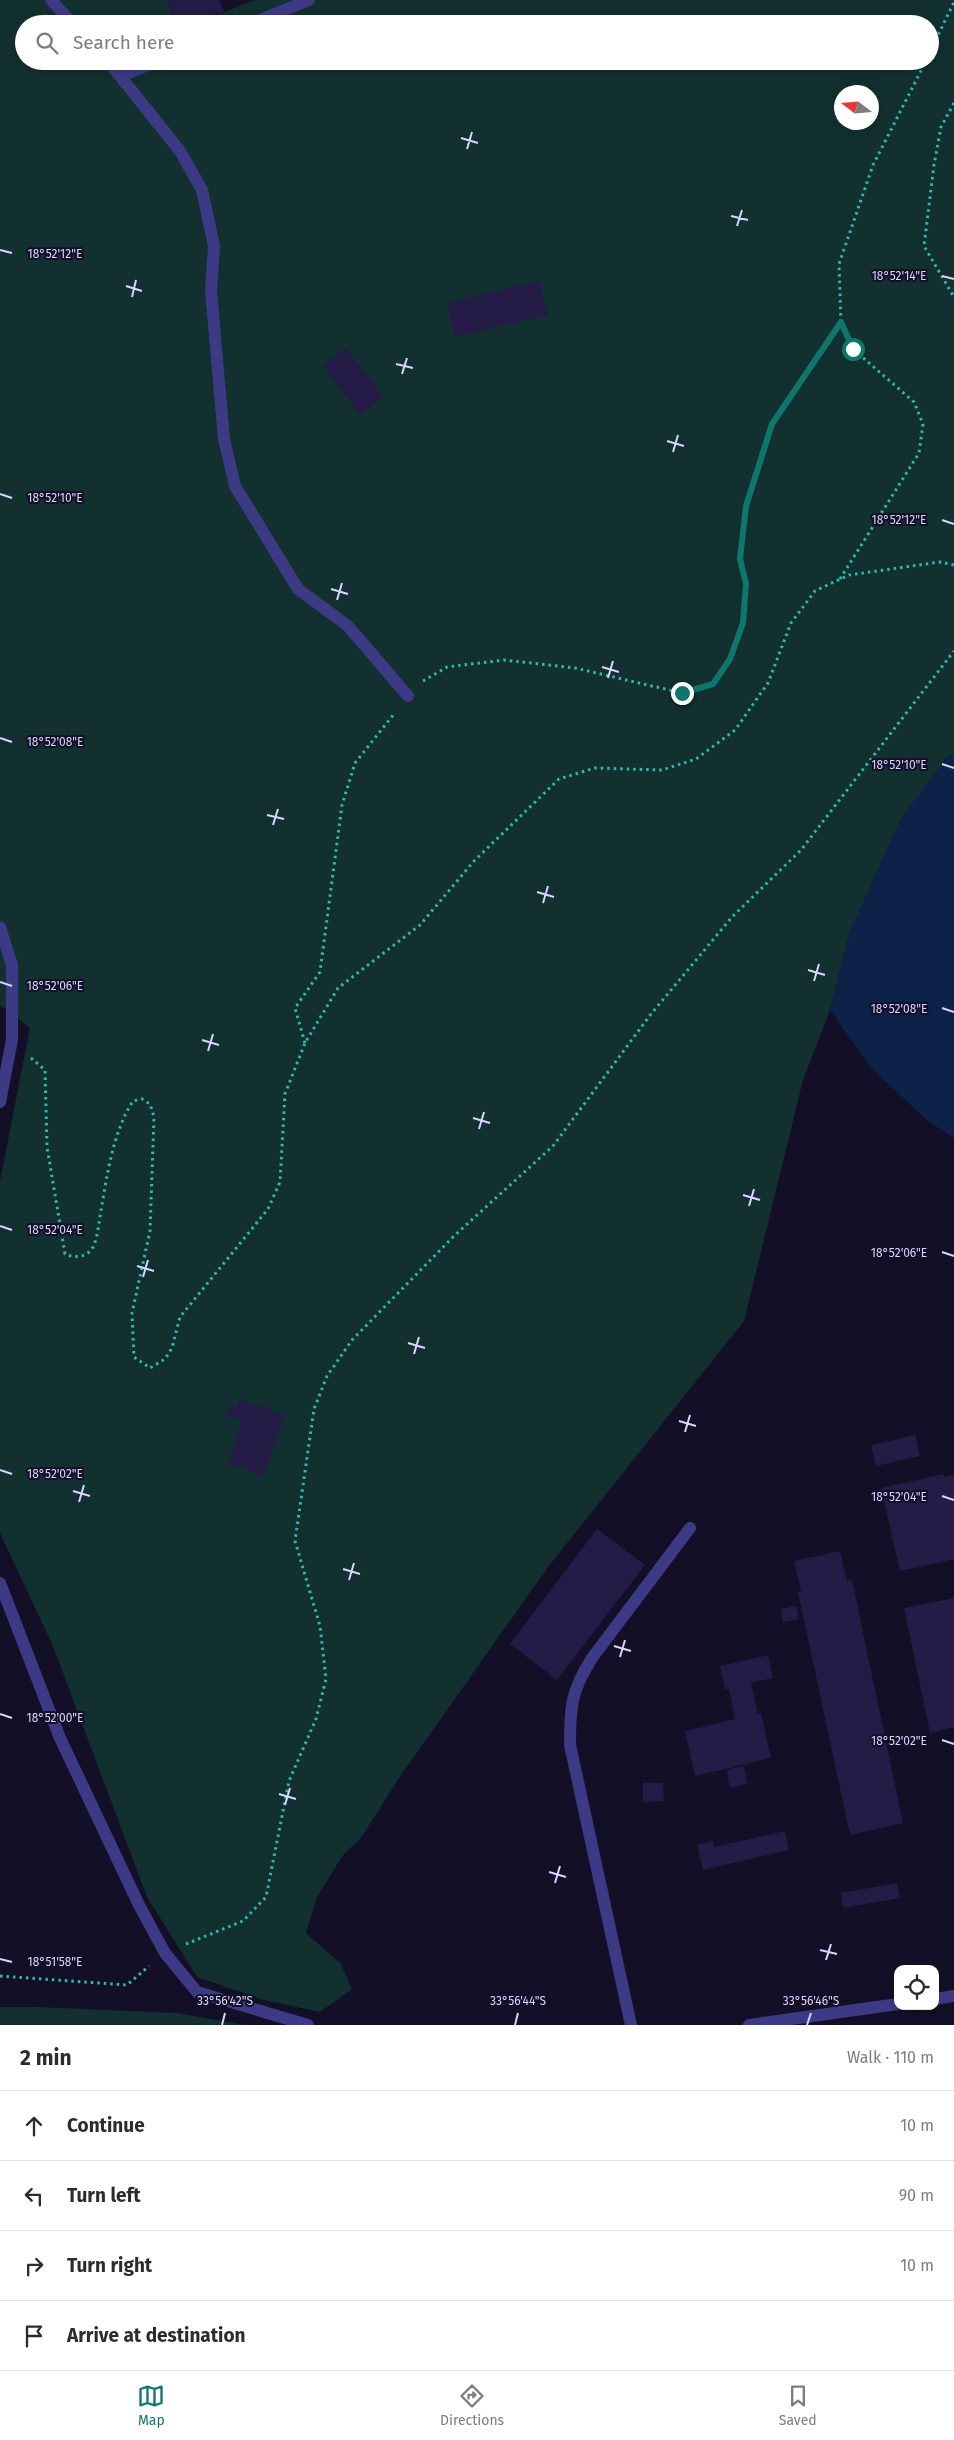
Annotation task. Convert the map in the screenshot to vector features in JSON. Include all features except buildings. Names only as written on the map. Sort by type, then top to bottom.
[{"type":"street","points":[[51,0],[65,15]]},
{"type":"street","points":[[272,15],[309,0]]},
{"type":"street","points":[[116,70],[180,151],[202,190],[214,246],[211,291],[224,439],[236,486],[298,589],[348,626],[408,696]]},
{"type":"street","points":[[121,76],[136,70]]},
{"type":"street","points":[[0,927],[12,966],[12,1040],[0,1102]]},
{"type":"street","points":[[631,2025],[570,1745],[570,1707],[578,1680],[592,1658],[690,1528]]},
{"type":"street","points":[[0,1583],[60,1738],[139,1905],[165,1953],[197,1992],[308,2025]]},
{"type":"street","points":[[939,1998],[954,1996]]},
{"type":"street","points":[[749,2025],[894,2005]]},
{"type":"path","points":[[939,33],[954,2]]},
{"type":"path","points":[[840,580],[919,453],[923,424],[914,402],[853,349],[841,322],[839,264],[873,165],[921,70]]},
{"type":"path","points":[[954,103],[942,127],[934,165],[924,246],[954,297]]},
{"type":"path","points":[[305,1044],[295,1008],[320,972],[342,805],[355,763],[417,684],[447,667],[504,660],[576,668],[682,693],[713,684],[730,659],[743,623],[746,584],[740,559],[746,506],[772,424],[841,322]]},
{"type":"path","points":[[12,1040],[45,1070],[47,1147],[65,1254],[74,1258],[82,1256],[94,1246],[104,1192],[123,1117],[134,1101],[142,1099],[150,1104],[154,1117],[150,1231],[132,1313],[134,1357],[150,1368],[165,1359],[172,1348],[180,1317],[268,1209],[280,1182],[285,1094],[305,1044],[338,988],[420,925],[474,860],[559,779],[595,768],[662,770],[696,759],[735,730],[768,683],[791,623],[815,591],[849,575],[940,562],[954,565]]},
{"type":"path","points":[[0,1976],[127,1985],[165,1953],[243,1922],[266,1897],[289,1781],[316,1719],[326,1679],[320,1626],[295,1541],[314,1409],[327,1376],[352,1340],[454,1236],[553,1146],[651,1014],[732,917],[801,850],[954,651]]},
{"type":"green space","points":[[0,0],[167,0],[173,15],[15,15],[15,70],[939,70],[939,15],[216,15],[255,0],[954,0],[954,754],[946,758],[850,931],[830,1010],[803,1080],[744,1321],[548,1567],[399,1778],[361,1838],[343,1855],[317,1897],[306,1933],[341,1964],[352,1989],[320,2012],[264,2000],[197,1977],[147,1897],[53,1646],[0,1533],[0,1181],[30,1028],[0,1005]]},
{"type":"green space","points":[[0,2007],[177,2013],[245,2025],[0,2025]]},
{"type":"water","points":[[954,754],[954,1138],[928,1121],[871,1068],[830,1010],[850,931],[900,820],[946,758]]},
{"type":"route","points":[[682,693],[713,684],[730,659],[743,623],[746,584],[740,559],[746,506],[772,424],[841,322],[853,349]]}]
